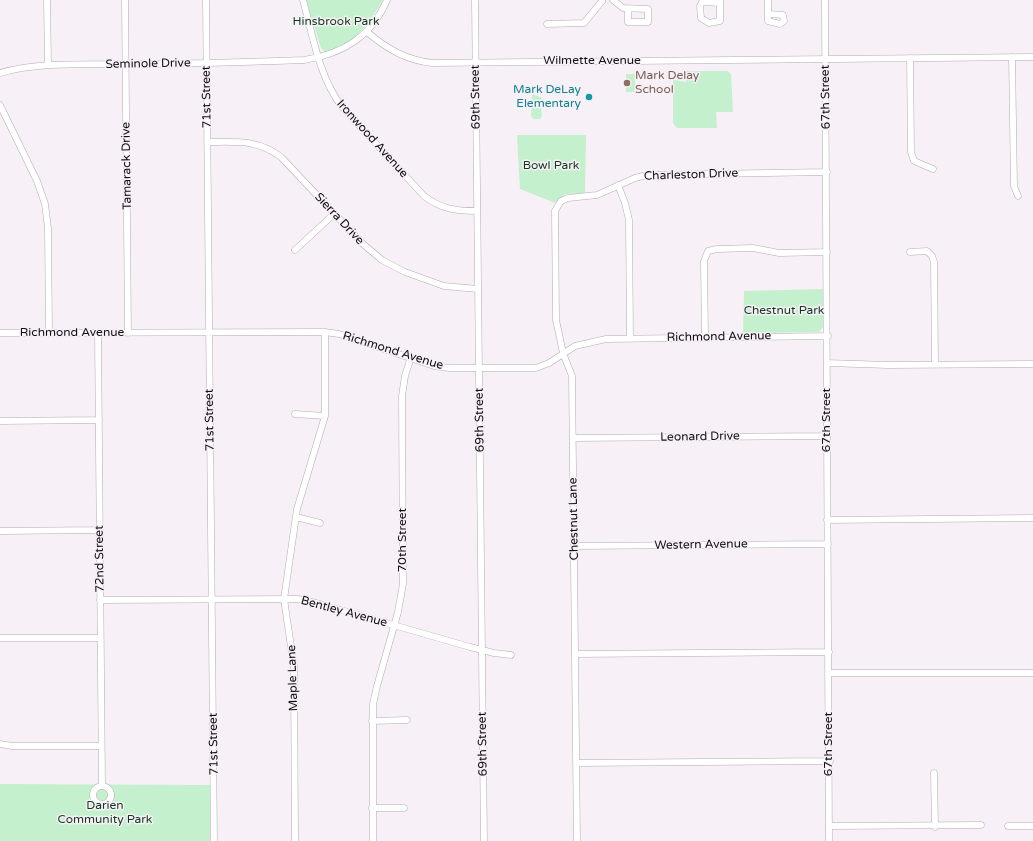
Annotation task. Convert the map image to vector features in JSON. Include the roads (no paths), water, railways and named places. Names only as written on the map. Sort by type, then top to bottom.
[{"type":"street","points":[[47,0],[48,65]]},
{"type":"street","name":"Tamarack Drive","points":[[125,0],[128,333]]},
{"type":"street","name":"71st Street","points":[[206,0],[214,841]]},
{"type":"street","name":"Ironwood Avenue","points":[[303,0],[328,85],[342,107],[424,196],[437,205],[447,209],[477,211]]},
{"type":"street","points":[[367,32],[387,0]]},
{"type":"street","name":"69th Street","points":[[475,0],[484,841]]},
{"type":"street","points":[[547,24],[584,23],[601,1],[607,2],[612,0],[623,8],[628,9]]},
{"type":"street","points":[[768,0],[768,14]]},
{"type":"street","name":"67th Street","points":[[825,0],[828,336],[826,436],[830,761],[829,841]]},
{"type":"street","name":"Seminole Drive","points":[[0,73],[18,68],[48,65],[304,60],[320,58],[344,49],[367,32]]},
{"type":"street","name":"Wilmette Avenue","points":[[367,32],[387,48],[411,59],[432,62],[1033,57]]},
{"type":"street","points":[[1012,57],[1014,186],[1018,196]]},
{"type":"street","points":[[910,58],[911,152],[914,161],[933,169]]},
{"type":"street","points":[[0,105],[37,181],[44,204],[48,228],[49,333]]},
{"type":"street","name":"Sierra Drive","points":[[208,142],[244,142],[267,148],[281,157],[371,252],[396,268],[444,286],[478,289]]},
{"type":"street","name":"Charleston Drive","points":[[561,201],[571,197],[596,195],[634,178],[655,174],[826,172]]},
{"type":"street","points":[[618,185],[625,203],[629,220],[630,339]]},
{"type":"street","name":"Chestnut Lane","points":[[561,201],[554,215],[555,314],[558,335],[563,353],[572,373],[577,841]]},
{"type":"street","points":[[295,250],[334,214]]},
{"type":"street","points":[[705,338],[704,261],[708,251],[717,249],[753,248],[779,253],[827,252]]},
{"type":"street","points":[[910,252],[927,251],[932,256],[934,262],[935,364]]},
{"type":"street","name":"Richmond Avenue","points":[[0,333],[325,332],[339,334],[439,367],[479,368],[536,368],[549,363],[575,346],[594,340],[828,336]]},
{"type":"street","name":"Maple Lane","points":[[295,841],[294,667],[284,599],[296,517],[325,416],[325,332]]},
{"type":"street","name":"72nd Street","points":[[98,333],[102,786]]},
{"type":"street","name":"70th Street","points":[[373,841],[372,721],[376,690],[402,595],[404,575],[402,396],[405,376],[411,357]]},
{"type":"street","points":[[827,363],[1033,364]]},
{"type":"street","points":[[295,414],[325,416]]},
{"type":"street","points":[[0,421],[98,420]]},
{"type":"street","name":"Leonard Drive","points":[[573,438],[826,436]]},
{"type":"street","points":[[296,517],[320,523]]},
{"type":"street","points":[[827,520],[1033,518]]},
{"type":"street","points":[[0,531],[100,530]]},
{"type":"street","name":"Western Avenue","points":[[574,546],[828,544]]},
{"type":"street","name":"Bentley Avenue","points":[[100,600],[284,599],[320,604],[482,650],[511,655]]},
{"type":"street","points":[[0,638],[100,638]]},
{"type":"street","points":[[575,654],[828,652]]},
{"type":"street","points":[[829,673],[1033,672]]},
{"type":"street","points":[[372,721],[407,720]]},
{"type":"street","points":[[0,744],[12,746],[101,746]]},
{"type":"street","points":[[576,763],[830,761]]},
{"type":"street","points":[[934,773],[935,827]]},
{"type":"street","points":[[372,808],[404,808]]},
{"type":"street","points":[[829,826],[935,827],[982,825]]},
{"type":"street","points":[[1008,826],[1033,826]]},
{"type":"place","name":"Mark Delay School","points":[[627,83]]},
{"type":"place","name":"Mark DeLay Elementary","points":[[589,97]]},
{"type":"park label","name":"Hinsbrook Park","points":[[336,22]]},
{"type":"park label","name":"Bowl Park","points":[[551,166]]},
{"type":"park label","name":"Chestnut Park","points":[[784,311]]},
{"type":"park label","name":"Darien Community Park","points":[[105,813]]}]
